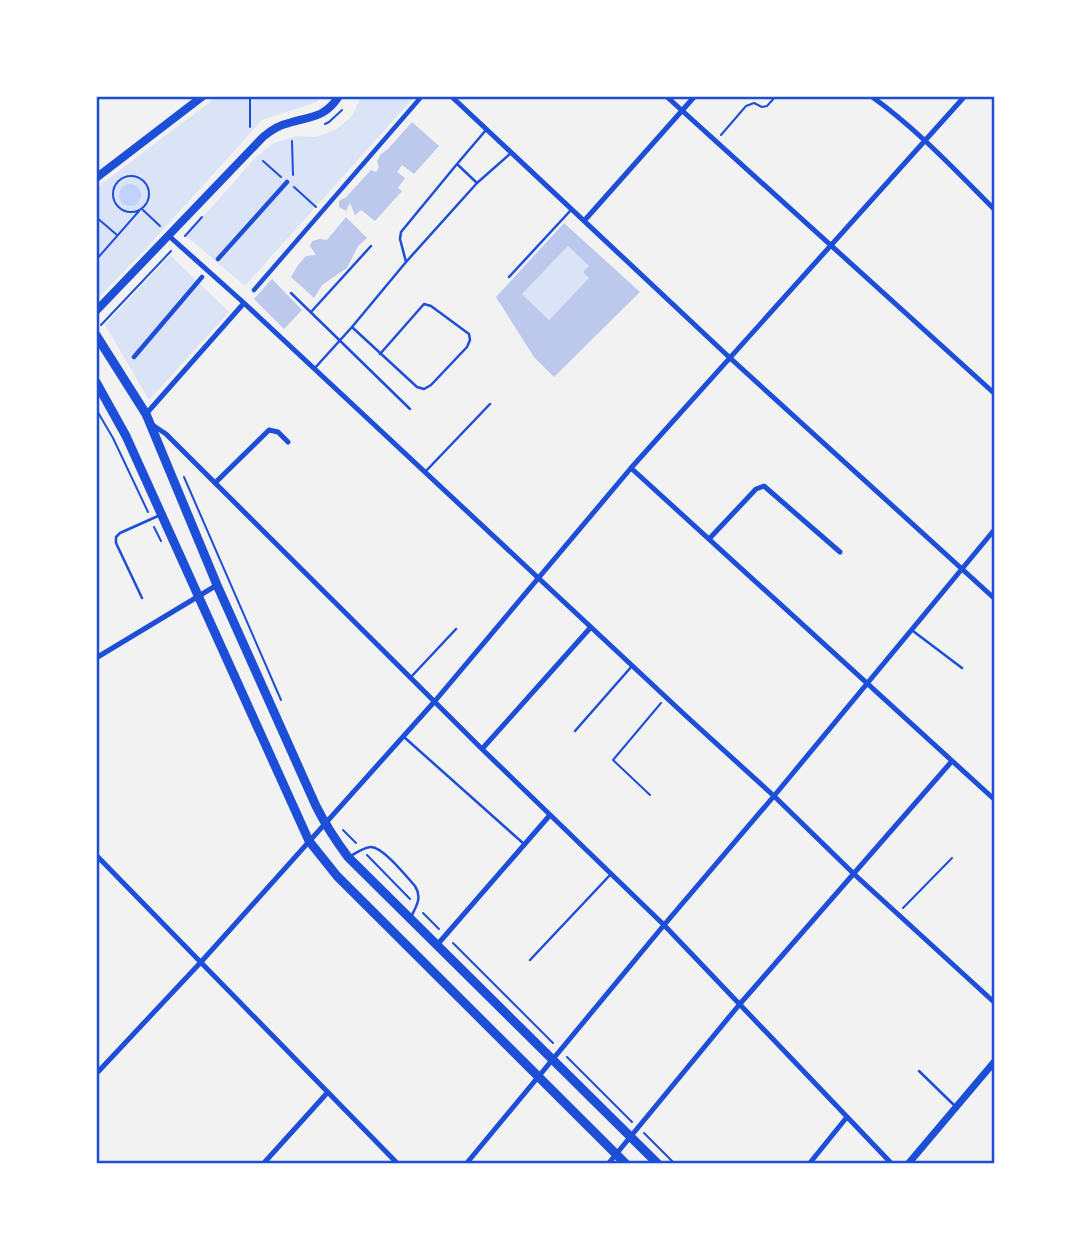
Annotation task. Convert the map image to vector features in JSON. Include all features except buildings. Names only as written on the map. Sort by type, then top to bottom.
[{"type":"main road","points":[[97,174],[189,103],[204,96]]},
{"type":"main road","points":[[96,311],[263,137],[286,123],[323,113],[339,97]]},
{"type":"main road","points":[[97,332],[148,419],[217,585],[348,857],[658,1164]]},
{"type":"main road","points":[[96,382],[126,436],[309,841],[337,876],[626,1164]]},
{"type":"street","points":[[254,290],[422,96]]},
{"type":"street","points":[[451,96],[729,358],[995,599]]},
{"type":"street","points":[[666,96],[995,394]]},
{"type":"street","points":[[584,221],[695,96]]},
{"type":"street","points":[[871,96],[925,140],[995,210]]},
{"type":"street","points":[[96,1074],[201,962],[435,701],[631,468],[965,96]]},
{"type":"street","points":[[218,259],[287,182]]},
{"type":"street","points":[[169,236],[995,1003]]},
{"type":"street","points":[[134,357],[202,277]]},
{"type":"street","points":[[244,303],[148,419],[664,925],[892,1164]]},
{"type":"street","points":[[215,483],[269,430],[278,432],[288,442]]},
{"type":"street","points":[[631,468],[995,800]]},
{"type":"street","points":[[709,539],[756,489],[764,486],[840,552]]},
{"type":"street","points":[[466,1164],[995,528]]},
{"type":"street","points":[[96,658],[217,585]]},
{"type":"street","points":[[482,749],[591,627]]},
{"type":"street","points":[[608,1164],[739,1005],[952,761]]},
{"type":"street","points":[[437,945],[550,815]]},
{"type":"street","points":[[96,855],[398,1164]]},
{"type":"street","points":[[908,1164],[995,1061]]},
{"type":"street","points":[[263,1164],[328,1092]]},
{"type":"street","points":[[809,1164],[847,1117]]},
{"type":"lane","points":[[406,262],[400,239],[401,232],[486,130]]},
{"type":"lane","points":[[314,369],[477,183],[511,153]]},
{"type":"lane","points":[[457,164],[477,183]]},
{"type":"lane","points":[[509,277],[571,209]]},
{"type":"lane","points":[[311,312],[372,246]]},
{"type":"lane","points":[[291,293],[410,409]]},
{"type":"lane","points":[[352,327],[380,354],[417,387],[424,389],[431,386],[467,347],[469,334],[431,306],[424,304],[380,354]]},
{"type":"lane","points":[[425,472],[490,404]]},
{"type":"lane","points":[[142,598],[116,543],[116,537],[162,515]]},
{"type":"lane","points":[[411,677],[456,629]]},
{"type":"lane","points":[[911,629],[962,668]]},
{"type":"lane","points":[[575,731],[632,666]]},
{"type":"lane","points":[[403,736],[524,844]]},
{"type":"lane","points":[[348,857],[369,847],[384,853],[419,892],[417,906],[411,918]]},
{"type":"lane","points":[[530,960],[611,874]]},
{"type":"lane","points":[[919,1071],[956,1107]]},
{"type":"path","points":[[250,96],[250,127]]},
{"type":"path","points":[[715,141],[746,106],[754,103],[767,106],[776,96]]},
{"type":"path","points":[[322,125],[339,114],[344,107]]},
{"type":"path","points":[[292,141],[293,176]]},
{"type":"path","points":[[96,260],[142,209],[146,204],[149,193],[139,178],[127,176],[117,182],[113,197],[119,208],[128,212],[142,209]]},
{"type":"path","points":[[114,178],[117,182]]},
{"type":"path","points":[[142,209],[160,226]]},
{"type":"path","points":[[97,332],[204,214]]},
{"type":"path","points":[[96,217],[117,236]]},
{"type":"path","points":[[182,472],[281,701]]},
{"type":"path","points":[[650,795],[613,760],[666,697]]},
{"type":"path","points":[[328,820],[362,850],[675,1164]]},
{"type":"path","points":[[897,914],[952,858]]},
{"type":"shaded area","points":[[218,96],[323,96],[317,102],[262,120],[96,300],[96,188]]},
{"type":"shaded area","points":[[361,96],[415,96],[245,286],[186,236],[256,157],[274,143],[296,136],[315,137],[337,129],[352,116]]},
{"type":"shaded area","points":[[568,246],[589,266],[589,278],[549,320],[522,294]]},
{"type":"shaded area","points":[[170,255],[229,312],[149,400],[105,325]]},
{"type":"water","points":[[130,184],[138,187],[141,195],[138,203],[130,206],[122,203],[119,195],[122,187]]}]
